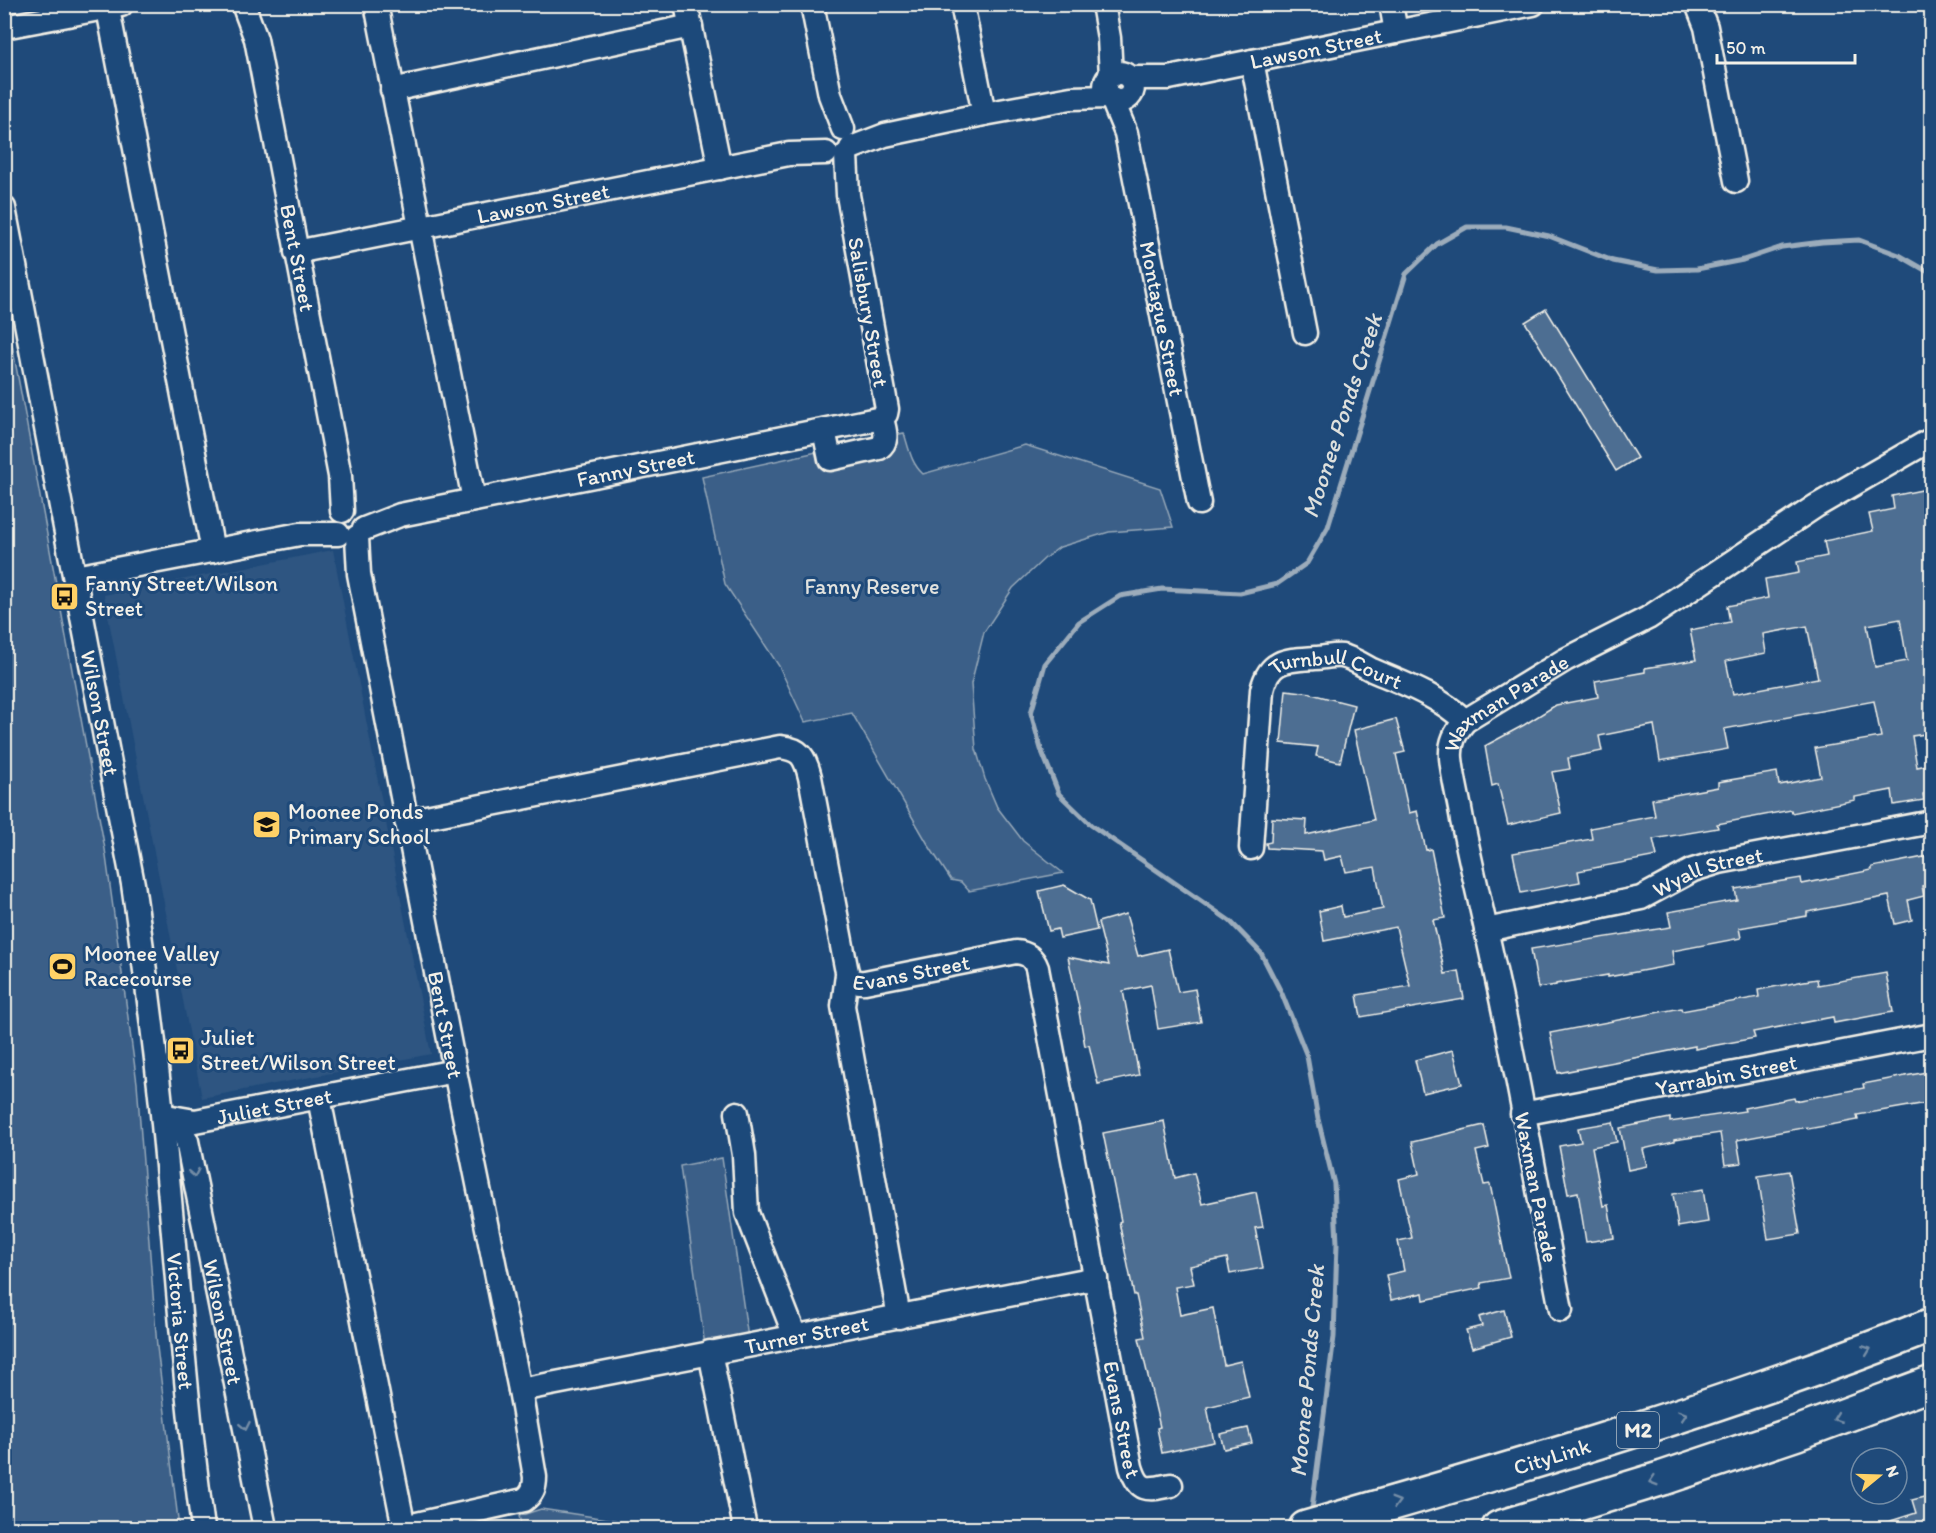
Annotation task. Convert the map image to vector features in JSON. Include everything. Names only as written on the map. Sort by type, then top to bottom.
[{"type":"highway","name":"CityLink","points":[[1306,1528],[1644,1428],[1773,1385],[1932,1325]]},
{"type":"highway","name":"M2","points":[[1499,1528],[1742,1452],[1932,1383]]},
{"type":"street","name":"Bent Street","points":[[243,4],[256,39],[406,821],[520,1390],[535,1477],[533,1491],[524,1500],[401,1528]]},
{"type":"street","name":"Bent Street","points":[[256,4],[256,39]]},
{"type":"street","points":[[376,4],[474,500]]},
{"type":"street","name":"Salisbury Street","points":[[812,4],[887,409],[886,414],[877,419],[886,437],[879,448],[821,461],[824,430]]},
{"type":"street","points":[[962,4],[984,114]]},
{"type":"street","name":"Montague Street","points":[[1103,4],[1199,503]]},
{"type":"street","points":[[1390,4],[1396,32]]},
{"type":"street","name":"Lawson Street","points":[[296,252],[1533,4]]},
{"type":"street","points":[[1697,4],[1706,27],[1736,181]]},
{"type":"street","points":[[1706,4],[1706,27]]},
{"type":"street","points":[[4,27],[112,5],[213,551]]},
{"type":"street","points":[[393,90],[689,15],[720,168]]},
{"type":"street","points":[[1252,61],[1305,333]]},
{"type":"street","name":"Wilson Street","points":[[4,208],[133,884],[169,1116],[187,1141],[266,1528]]},
{"type":"street","name":"Fanny Street","points":[[75,577],[400,515],[877,419]]},
{"type":"street","name":"Waxman Parade","points":[[1561,1310],[1522,1114],[1513,1055],[1451,759],[1451,744],[1454,735],[1465,721],[1565,660],[1648,618],[1816,506],[1932,439]]},
{"type":"street","name":"Turnbull Court","points":[[1251,848],[1262,690],[1272,667],[1292,660],[1343,656],[1433,697],[1454,710],[1465,721]]},
{"type":"street","name":"Evans Street","points":[[406,821],[780,747],[790,748],[800,753],[807,764],[810,777],[848,975],[851,980],[865,982],[1016,952],[1030,956],[1037,968],[1135,1480],[1139,1485],[1152,1489],[1171,1485]]},
{"type":"street","name":"Wyall Street","points":[[1486,930],[1641,898],[1693,870],[1719,862],[1932,822]]},
{"type":"street","points":[[848,975],[843,1006],[900,1317]]},
{"type":"street","name":"Yarrabin Street","points":[[1522,1114],[1932,1035]]},
{"type":"street","name":"Juliet Street","points":[[169,1116],[195,1121],[455,1071]]},
{"type":"street","points":[[319,1098],[401,1528]]},
{"type":"street","points":[[737,1113],[744,1155],[747,1214],[795,1336]]},
{"type":"street","name":"Victoria Street","points":[[169,1116],[193,1453],[204,1528]]},
{"type":"street","name":"Turner Street","points":[[520,1390],[1096,1278]]},
{"type":"street","points":[[710,1352],[745,1528]]},
{"type":"shaded area","name":"Moonee Ponds Primary School","points":[[333,550],[431,1054],[202,1098],[104,595]]},
{"type":"green space","name":"Moonee Valley Racecourse","points":[[4,301],[105,849],[137,1083],[157,1347],[179,1528],[5,1528]]},
{"type":"green space","name":"Fanny Reserve","points":[[904,433],[913,460],[923,474],[1025,445],[1160,488],[1173,527],[1109,532],[1060,547],[1013,588],[984,632],[971,684],[976,749],[985,779],[997,807],[1023,841],[1063,873],[969,891],[961,882],[951,880],[852,713],[805,722],[779,666],[725,584],[702,477]]},
{"type":"green space","points":[[722,1158],[748,1338],[705,1346],[680,1166]]},
{"type":"green space","points":[[541,1509],[614,1520],[642,1528],[522,1528],[519,1516]]},
{"type":"building","points":[[1546,309],[1637,458],[1616,471],[1525,322]]},
{"type":"building","points":[[1932,488],[1932,733],[1912,736],[1917,767],[1932,764],[1932,792],[1923,794],[1924,800],[1894,805],[1892,790],[1792,813],[1791,810],[1717,824],[1718,828],[1653,839],[1657,856],[1578,871],[1580,882],[1521,893],[1513,853],[1592,839],[1590,828],[1655,816],[1652,799],[1718,787],[1718,782],[1777,772],[1779,785],[1821,777],[1815,748],[1881,737],[1874,701],[1724,729],[1728,749],[1660,761],[1654,725],[1599,736],[1602,751],[1568,758],[1570,769],[1552,772],[1561,813],[1508,825],[1498,784],[1492,786],[1485,746],[1556,705],[1598,697],[1595,681],[1645,672],[1645,668],[1696,660],[1690,630],[1730,622],[1727,606],[1768,598],[1765,579],[1799,573],[1797,562],[1827,556],[1824,541],[1873,531],[1869,514],[1894,509],[1892,496]],"holes":[[[1900,619],[1907,661],[1875,667],[1867,625]],[[1807,626],[1818,678],[1733,694],[1726,661],[1766,653],[1763,634]]]},
{"type":"building","points":[[1286,690],[1311,693],[1354,705],[1340,762],[1316,756],[1318,747],[1281,743]]},
{"type":"building","points":[[1396,719],[1405,752],[1396,754],[1409,813],[1417,811],[1426,850],[1431,849],[1445,918],[1433,920],[1445,974],[1459,971],[1464,999],[1361,1017],[1357,995],[1410,986],[1396,927],[1324,941],[1319,911],[1341,906],[1343,917],[1383,909],[1375,867],[1346,872],[1342,856],[1324,860],[1322,851],[1267,848],[1266,843],[1271,842],[1272,818],[1307,820],[1306,835],[1374,820],[1354,730]]},
{"type":"building","points":[[1929,856],[1932,885],[1922,886],[1924,896],[1908,900],[1912,920],[1895,924],[1889,896],[1807,912],[1807,916],[1739,928],[1741,938],[1672,951],[1674,965],[1538,988],[1531,949],[1671,927],[1668,912],[1737,900],[1735,889],[1801,878],[1802,884]]},
{"type":"building","points":[[1064,885],[1090,900],[1097,930],[1060,938],[1058,929],[1049,931],[1039,891]]},
{"type":"building","points":[[1126,914],[1138,956],[1168,949],[1178,992],[1195,989],[1201,1022],[1158,1029],[1151,985],[1123,991],[1139,1075],[1098,1084],[1089,1045],[1085,1046],[1068,957],[1109,965],[1098,922]]},
{"type":"building","points":[[1886,973],[1893,1012],[1834,1023],[1833,1017],[1753,1032],[1755,1038],[1695,1049],[1695,1046],[1558,1073],[1550,1033],[1681,1008],[1682,1011],[1759,997],[1758,990],[1804,981],[1817,979],[1818,985]]},
{"type":"building","points":[[1453,1050],[1462,1084],[1423,1093],[1415,1060]]},
{"type":"building","points":[[1932,1071],[1932,1102],[1857,1115],[1858,1120],[1737,1140],[1741,1163],[1725,1165],[1720,1133],[1674,1140],[1674,1142],[1643,1149],[1647,1166],[1628,1170],[1620,1128],[1670,1118],[1670,1122],[1745,1111],[1744,1108],[1864,1088],[1863,1084]]},
{"type":"building","points":[[1164,1121],[1175,1178],[1194,1173],[1202,1204],[1256,1192],[1263,1227],[1255,1228],[1263,1268],[1230,1274],[1227,1258],[1190,1266],[1194,1284],[1175,1287],[1180,1315],[1213,1308],[1224,1365],[1241,1361],[1249,1397],[1207,1407],[1214,1442],[1162,1453],[1157,1428],[1160,1427],[1139,1338],[1145,1337],[1136,1295],[1134,1295],[1103,1133]]},
{"type":"building","points":[[1613,1122],[1617,1142],[1592,1147],[1603,1206],[1608,1205],[1614,1238],[1586,1242],[1578,1192],[1568,1194],[1559,1146],[1581,1142],[1578,1128]]},
{"type":"building","points":[[1484,1125],[1489,1148],[1476,1151],[1484,1185],[1490,1184],[1509,1278],[1481,1283],[1482,1288],[1424,1300],[1423,1293],[1391,1300],[1386,1275],[1404,1271],[1398,1241],[1412,1238],[1399,1179],[1419,1174],[1412,1142]]},
{"type":"building","points":[[1789,1171],[1800,1234],[1768,1239],[1758,1176]]},
{"type":"building","points":[[1703,1189],[1708,1222],[1678,1227],[1673,1194]]},
{"type":"building","points":[[1504,1310],[1511,1337],[1472,1348],[1466,1330],[1482,1326],[1479,1317]]},
{"type":"building","points":[[1248,1428],[1252,1443],[1224,1449],[1220,1434]]},
{"type":"building","points":[[1932,1495],[1932,1528],[1879,1528],[1878,1525],[1916,1513],[1912,1500]]},
{"type":"waterway","name":"Moonee Ponds Creek","points":[[1311,1516],[1334,1337],[1337,1243],[1334,1184],[1318,1119],[1307,1056],[1282,994],[1261,953],[1230,921],[1091,825],[1059,794],[1041,749],[1031,713],[1045,664],[1079,622],[1120,596],[1162,589],[1240,593],[1277,584],[1307,563],[1328,527],[1406,274],[1437,244],[1467,227],[1506,227],[1549,236],[1613,261],[1658,270],[1697,269],[1743,260],[1782,247],[1859,240],[1899,255],[1932,274]]},
{"type":"place","name":"Fanny Street/Wilson Street","points":[[64,596]]},
{"type":"place","name":"Moonee Ponds Primary School","points":[[267,824]]},
{"type":"place","name":"Moonee Valley Racecourse","points":[[63,966]]},
{"type":"place","name":"Juliet Street/Wilson Street","points":[[180,1050]]}]
